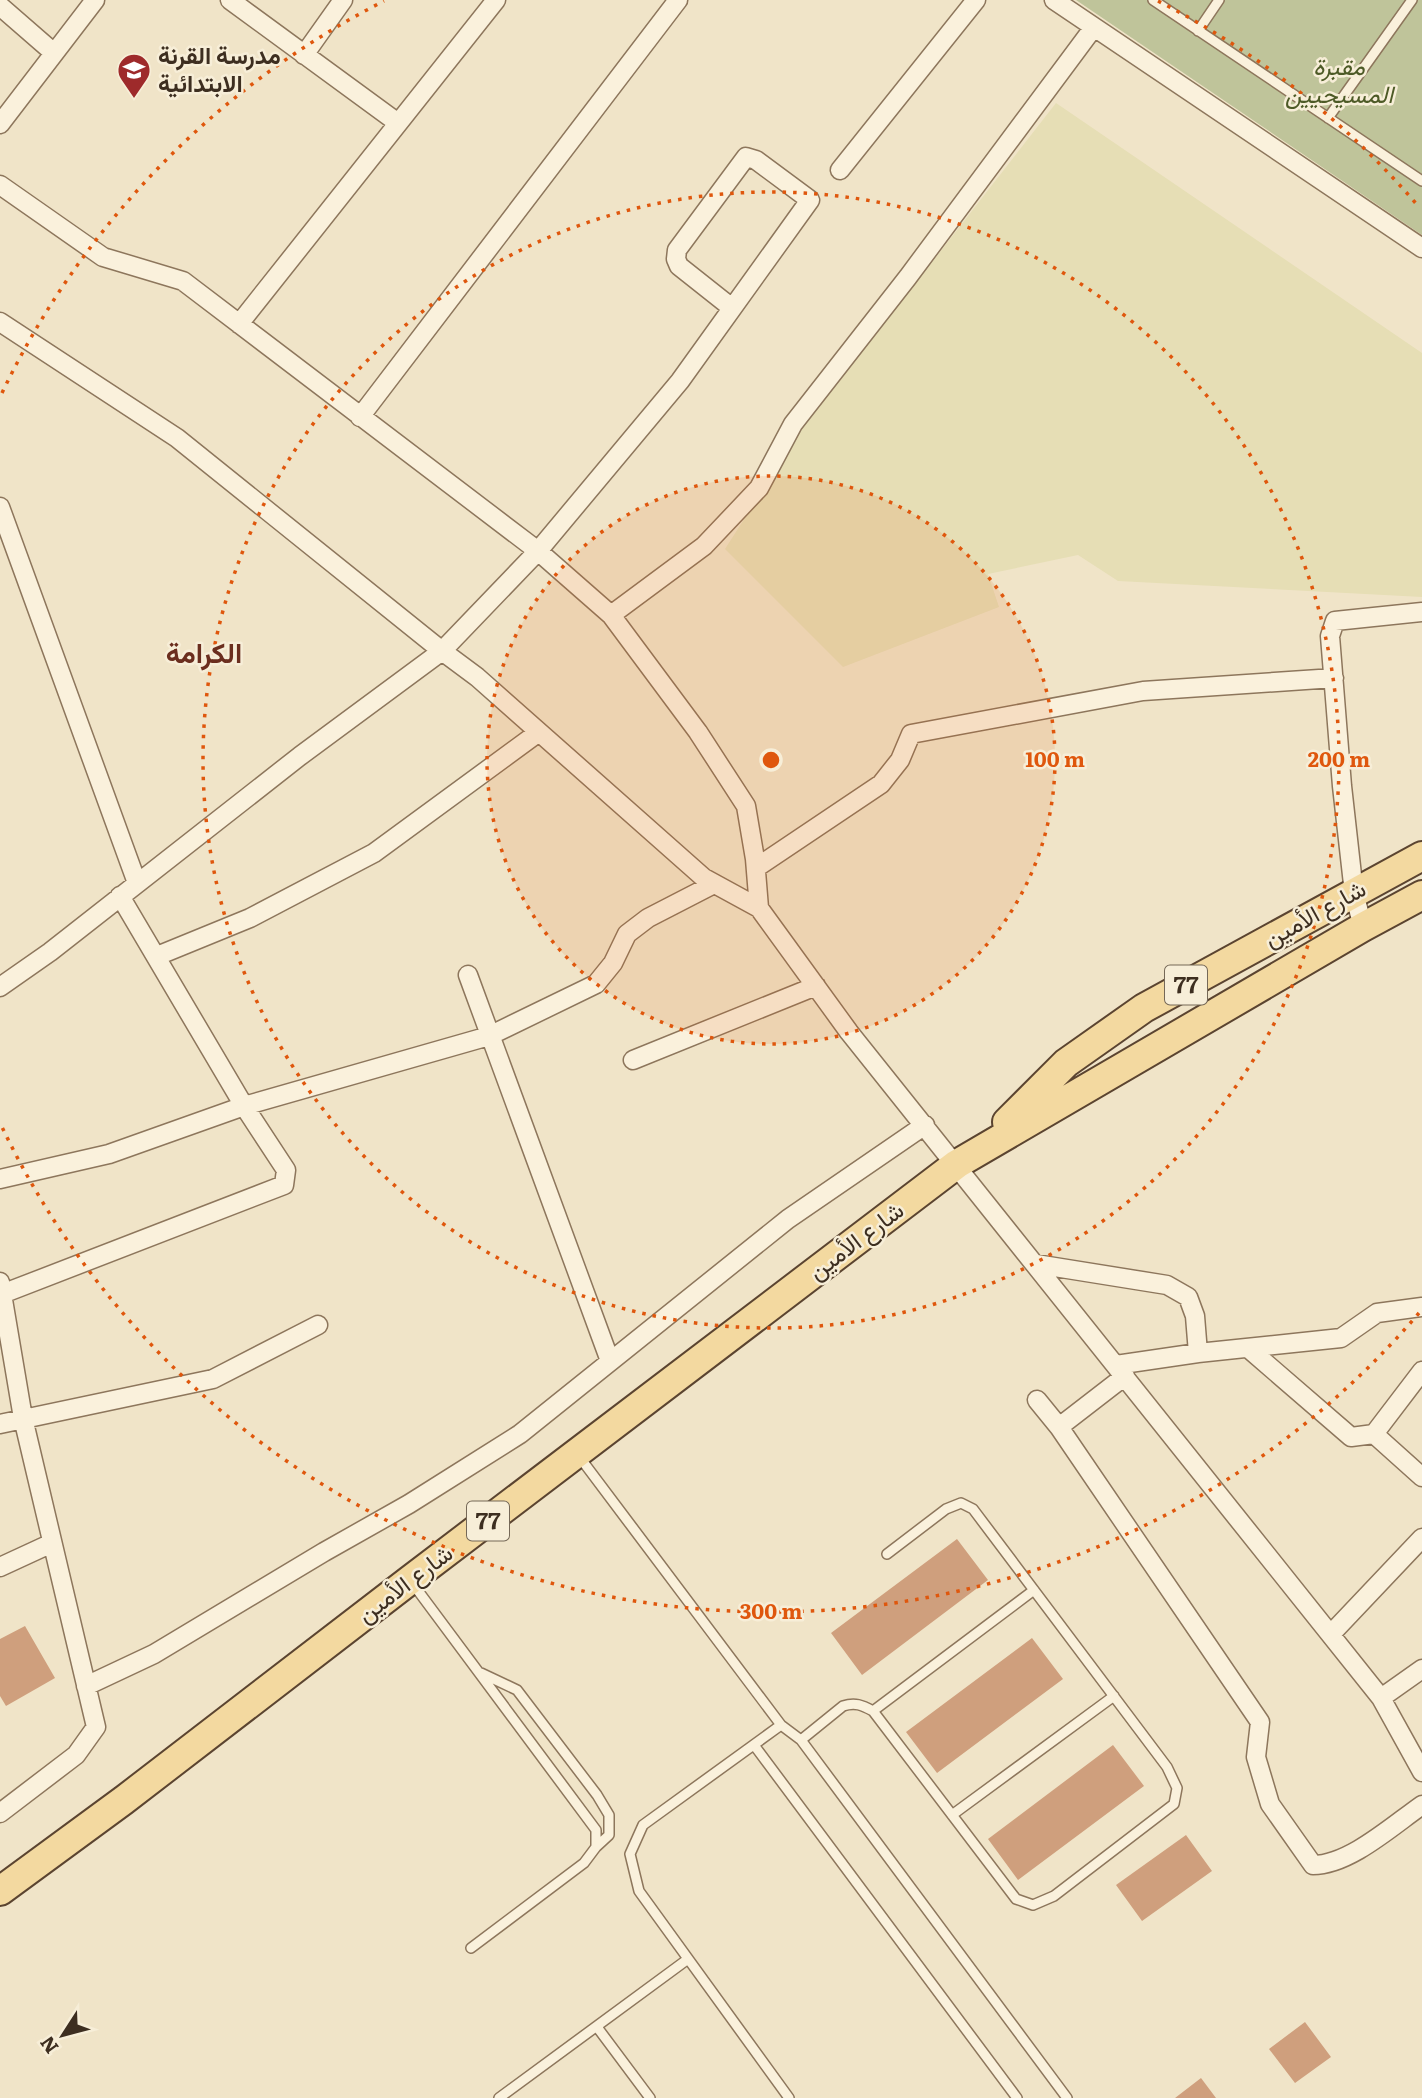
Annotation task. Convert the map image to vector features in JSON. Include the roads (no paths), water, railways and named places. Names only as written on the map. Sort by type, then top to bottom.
[{"type":"main road","name":"شارع الأمين","points":[[0,1891],[124,1800],[967,1158],[1066,1063],[1144,1008],[1422,856]]},
{"type":"main road","name":"شارع الأمين","points":[[967,1158],[1422,895]]},
{"type":"street","points":[[0,124],[95,0]]},
{"type":"street","points":[[230,0],[398,123]]},
{"type":"street","points":[[304,55],[343,0]]},
{"type":"street","points":[[239,324],[496,0]]},
{"type":"street","points":[[360,417],[678,0]]},
{"type":"street","points":[[840,170],[976,0]]},
{"type":"street","points":[[1054,0],[1422,247]]},
{"type":"street","points":[[0,6],[54,53]]},
{"type":"street","points":[[611,615],[704,546],[759,488],[793,424],[908,277],[1094,27]]},
{"type":"street","points":[[0,987],[50,952],[300,756],[442,651],[538,551],[680,381],[810,200],[756,160],[746,157],[677,250],[676,259],[679,266],[732,308]]},
{"type":"street","points":[[0,185],[103,257],[183,281],[538,551],[611,615],[698,732],[746,806],[760,908]]},
{"type":"street","points":[[0,322],[177,438],[477,677],[704,878],[760,908],[849,1032],[925,1125],[967,1158],[1036,1264],[1381,1698],[1422,1772]]},
{"type":"street","points":[[0,507],[137,883]]},
{"type":"street","points":[[1363,927],[1354,892],[1342,786],[1331,636],[1335,621],[1422,612]]},
{"type":"street","points":[[755,868],[881,783],[900,760],[911,734],[1143,691],[1334,678]]},
{"type":"street","points":[[157,956],[250,918],[374,853],[539,732]]},
{"type":"street","points":[[0,1179],[109,1154],[244,1106],[489,1036],[596,984],[613,963],[627,934],[648,918],[715,884]]},
{"type":"street","points":[[0,1812],[76,1755],[96,1727],[23,1418],[1,1288],[284,1185],[286,1170],[244,1106],[120,896]]},
{"type":"street","points":[[468,975],[610,1361]]},
{"type":"street","points":[[633,1060],[816,986]]},
{"type":"street","points":[[86,1686],[154,1654],[408,1504],[520,1434],[798,1212],[925,1125]]},
{"type":"street","points":[[1036,1264],[1167,1285],[1188,1297],[1195,1316],[1198,1353]]},
{"type":"street","points":[[1059,1427],[1121,1370],[1198,1353],[1341,1338],[1377,1313],[1422,1307]]},
{"type":"street","points":[[0,1424],[213,1379],[318,1325]]},
{"type":"street","points":[[1248,1348],[1351,1437],[1374,1434],[1422,1371]]},
{"type":"street","points":[[1037,1400],[1059,1427],[1260,1722],[1255,1757],[1270,1804],[1313,1866],[1344,1859],[1422,1805]]},
{"type":"street","points":[[1374,1434],[1422,1477]]},
{"type":"street","points":[[1331,1634],[1422,1538]]},
{"type":"street","points":[[0,1567],[52,1543]]},
{"type":"street","points":[[1381,1698],[1422,1669]]},
{"type":"lane","points":[[1153,0],[1422,181]]},
{"type":"lane","points":[[1198,31],[1219,0]]},
{"type":"lane","points":[[1328,118],[1412,0]]},
{"type":"lane","points":[[577,1453],[781,1725],[801,1740],[1067,2098]]},
{"type":"lane","points":[[801,1740],[844,1706],[860,1705],[873,1711],[1016,1899],[1033,1906],[1054,1896],[1174,1804],[1177,1788],[1167,1767],[973,1509],[961,1503],[946,1509],[887,1554]]},
{"type":"lane","points":[[410,1580],[596,1830],[596,1847]]},
{"type":"lane","points":[[873,1711],[1034,1590]]},
{"type":"lane","points":[[471,1948],[584,1863],[609,1835],[609,1815],[597,1795],[517,1690],[480,1672]]},
{"type":"lane","points":[[952,1815],[1114,1696]]},
{"type":"lane","points":[[781,1725],[643,1825],[630,1854],[639,1891],[789,2098]]},
{"type":"lane","points":[[754,1745],[1017,2098]]},
{"type":"lane","points":[[499,2098],[688,1959]]},
{"type":"lane","points":[[597,2027],[650,2098]]},
{"type":"place","name":"مدرسة القرنة الابتدائية","points":[[134,100]]},
{"type":"district","name":"الكرامة","points":[[204,653]]},
{"type":"park label","name":"مقبرة المسيحيين","points":[[1339,81]]}]
